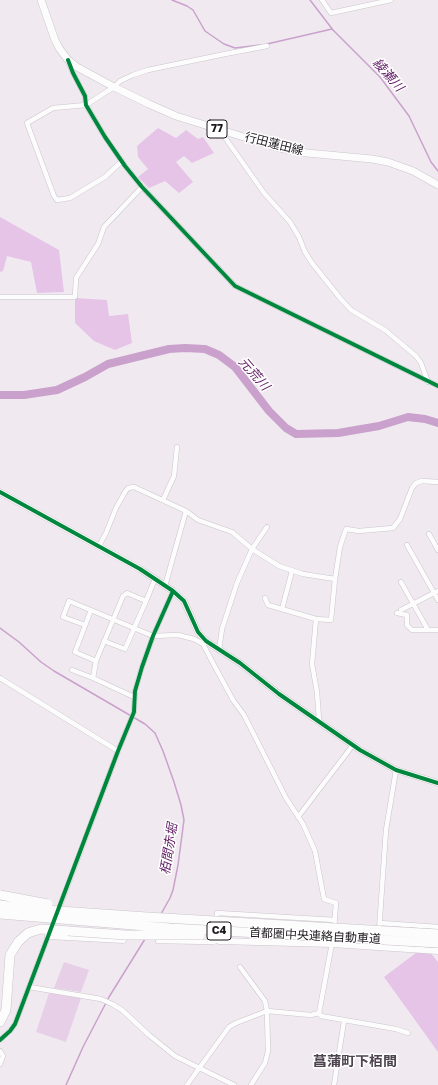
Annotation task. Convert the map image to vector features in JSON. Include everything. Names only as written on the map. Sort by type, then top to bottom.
[{"type":"highway","points":[[0,895],[67,907],[147,917]]},
{"type":"highway","name":"首都圏中央連絡自動車道","points":[[0,905],[45,910],[147,917],[438,934]]},
{"type":"highway","name":"首都圏中央連絡自動車道","points":[[0,914],[170,928],[438,943]]},
{"type":"highway","points":[[0,1022],[6,1010],[10,955],[18,942],[28,933],[41,929],[156,936],[261,933]]},
{"type":"main road","name":"行田蓮田線","points":[[41,0],[55,40],[68,60],[77,67],[114,87],[176,116],[279,148],[307,153],[372,159],[388,162],[414,171],[438,185]]},
{"type":"street","points":[[322,0],[331,13],[391,0]]},
{"type":"street","points":[[122,162],[105,177],[70,198],[57,200],[54,196],[27,123],[53,108],[86,105],[114,87],[120,81],[148,70],[267,46]]},
{"type":"street","points":[[68,60],[72,73],[85,96],[86,105],[122,162],[142,187],[235,286],[438,386]]},
{"type":"street","points":[[219,129],[264,193],[290,222],[312,263],[340,298],[351,310],[385,330],[416,356],[421,363],[428,382]]},
{"type":"street","points":[[0,297],[75,297],[76,278],[98,244],[104,227],[142,187]]},
{"type":"street","points":[[163,500],[174,476],[176,447]]},
{"type":"street","points":[[265,598],[268,605],[316,619],[331,620],[340,547],[346,529],[359,531],[393,528],[400,519],[406,501],[416,483],[422,481],[438,482]]},
{"type":"street","points":[[99,546],[116,508],[128,488],[134,487],[186,511],[198,520],[232,532],[267,560],[292,571],[335,579]]},
{"type":"street","points":[[0,492],[156,579],[184,601],[198,632],[205,642],[233,700],[244,715],[286,798],[303,824],[317,855],[320,882],[324,899],[336,904],[332,944],[319,1013]]},
{"type":"street","points":[[165,586],[186,511]]},
{"type":"street","points":[[219,650],[221,646],[222,629],[237,583],[252,549],[267,527]]},
{"type":"street","points":[[429,534],[438,550]]},
{"type":"street","points":[[407,545],[436,592],[438,600]]},
{"type":"street","points":[[282,609],[292,571]]},
{"type":"street","points":[[104,641],[125,649],[156,579]]},
{"type":"street","points":[[401,582],[428,630]]},
{"type":"street","points":[[52,927],[134,712],[136,685],[153,636],[173,591]]},
{"type":"street","points":[[436,592],[399,611],[406,615],[407,626],[412,630],[438,630]]},
{"type":"street","points":[[93,678],[96,661],[125,594],[146,601]]},
{"type":"street","points":[[85,625],[63,617],[69,601],[113,620],[135,627],[153,636],[178,635],[205,642],[240,663],[279,694],[319,720],[373,759],[396,770],[438,783]]},
{"type":"street","points":[[91,610],[75,652],[96,661]]},
{"type":"street","points":[[316,619],[312,664],[317,692],[319,720]]},
{"type":"street","points":[[72,670],[134,697]]},
{"type":"street","points":[[0,678],[118,751]]},
{"type":"street","points":[[298,817],[353,745]]},
{"type":"street","points":[[379,947],[386,830],[396,770]]},
{"type":"street","points":[[216,939],[217,913],[335,920]]},
{"type":"street","points":[[380,923],[438,926]]},
{"type":"street","points":[[0,1040],[15,1024],[49,935],[124,940]]},
{"type":"street","points":[[158,942],[213,942],[216,939]]},
{"type":"street","points":[[216,939],[219,941],[332,944],[438,951]]},
{"type":"street","points":[[240,967],[265,1001],[267,1011],[268,1051],[265,1063],[250,1085]]},
{"type":"street","points":[[29,987],[101,999],[112,1004],[122,1010],[175,1056],[234,1085]]},
{"type":"street","points":[[187,1085],[229,1027],[236,1023],[267,1011],[311,1015],[319,1013]]},
{"type":"street","points":[[319,1013],[321,1016],[396,1029],[408,1033]]},
{"type":"street","points":[[334,1085],[344,1021]]},
{"type":"street","points":[[0,1051],[3,1056],[0,1064]]},
{"type":"shaded area","points":[[158,128],[176,138],[186,130],[198,139],[203,137],[214,153],[192,163],[184,156],[176,162],[193,182],[179,193],[165,181],[149,188],[138,177],[148,169],[138,157],[137,146]]},
{"type":"shaded area","points":[[0,217],[59,250],[64,292],[37,293],[31,262],[7,256],[3,271],[0,272]]},
{"type":"shaded area","points":[[75,298],[107,300],[109,316],[128,314],[132,343],[115,350],[94,341],[75,323]]},
{"type":"shaded area","points":[[425,946],[438,962],[438,1052],[384,977]]},
{"type":"shaded area","points":[[64,962],[89,970],[81,992],[54,988]]},
{"type":"shaded area","points":[[49,993],[81,998],[66,1042],[36,1032]]},
{"type":"waterway","points":[[172,0],[193,10],[205,31],[224,44],[235,48],[260,45]]},
{"type":"waterway","name":"綾瀬川","points":[[310,0],[333,30],[380,77],[409,116],[431,162],[438,171]]},
{"type":"waterway","points":[[267,44],[332,29]]},
{"type":"waterway","name":"元荒川","points":[[0,395],[24,395],[57,390],[108,364],[169,349],[205,349],[219,355],[235,367],[269,411],[286,428],[296,434],[338,433],[379,426],[408,417],[425,419],[438,423]]},
{"type":"waterway","name":"栢間赤堀","points":[[0,628],[54,671],[145,724],[155,733],[174,782],[184,820],[173,890],[161,914]]},
{"type":"waterway","name":"栢間赤堀","points":[[66,1085],[83,1047],[109,997],[145,939]]},
{"type":"cycle path","points":[[68,60],[85,96],[86,105],[105,137],[125,166],[142,187],[235,286],[438,386]]},
{"type":"cycle path","points":[[0,492],[140,569],[173,591],[184,601],[198,632],[206,641],[240,663],[279,694],[360,750],[396,770],[438,783]]},
{"type":"cycle path","points":[[0,1040],[15,1024],[134,712],[135,691],[142,667],[153,636],[173,591]]},
{"type":"district","name":"菖蒲町下栢間","points":[[355,1062]]}]
